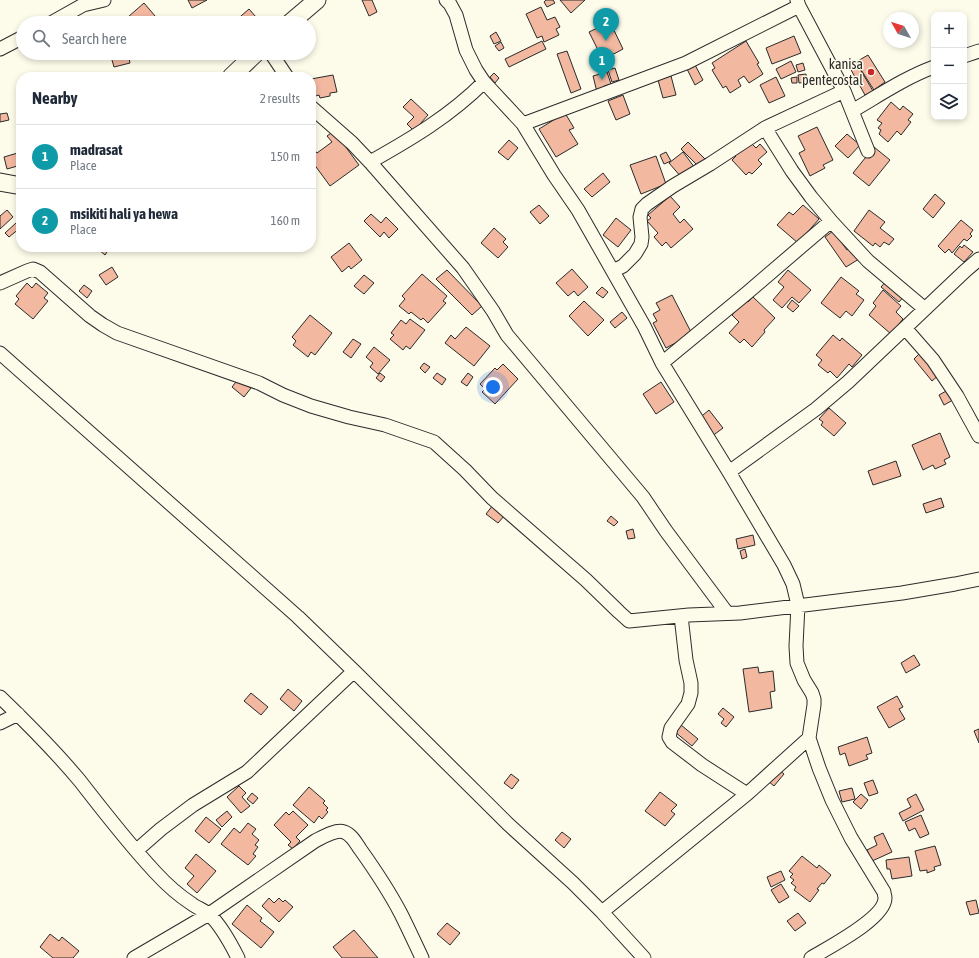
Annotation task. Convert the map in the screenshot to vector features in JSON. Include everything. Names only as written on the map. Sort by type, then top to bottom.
[{"type":"street","points":[[63,16],[82,5],[104,0]]},
{"type":"street","points":[[298,16],[316,0]]},
{"type":"street","points":[[446,0],[456,15],[466,50],[476,70],[484,82],[523,124],[554,175],[578,210],[644,326],[662,363],[784,565],[792,584],[798,605],[796,646],[797,663],[814,700],[809,738],[832,800],[851,838],[884,892],[885,897],[880,910],[869,922],[811,958]]},
{"type":"street","points":[[523,124],[686,63],[798,3],[844,91],[868,151]]},
{"type":"street","points":[[0,48],[16,40]]},
{"type":"street","points":[[967,55],[979,51]]},
{"type":"street","points":[[237,72],[249,60]]},
{"type":"street","points":[[275,60],[283,72]]},
{"type":"street","points":[[852,111],[931,68]]},
{"type":"street","points":[[370,162],[437,122],[473,93],[484,82]]},
{"type":"street","points":[[613,271],[623,266],[635,254],[641,244],[642,237],[640,217],[642,209],[647,204],[765,128],[844,91]]},
{"type":"street","points":[[316,111],[352,143],[370,162],[463,268],[507,335],[643,497],[666,531],[727,613]]},
{"type":"street","points":[[765,128],[796,176],[831,221],[868,261],[925,309]]},
{"type":"street","points":[[0,182],[16,185]]},
{"type":"street","points":[[662,363],[831,221]]},
{"type":"street","points":[[729,472],[816,409],[848,382],[979,259]]},
{"type":"street","points":[[0,283],[33,269],[40,272],[90,316],[117,333],[259,383],[283,395],[311,406],[349,417],[385,425],[434,442],[466,470],[492,498],[586,580],[629,621],[681,616],[740,613],[902,593],[979,580]]},
{"type":"street","points":[[905,328],[933,360],[957,396],[979,436]]},
{"type":"street","points":[[0,353],[298,617],[508,824],[573,883],[644,958]]},
{"type":"street","points":[[681,616],[691,693],[688,704],[671,728],[669,737],[672,742],[702,765],[747,794]]},
{"type":"street","points":[[137,850],[161,829],[193,805],[247,772],[354,671]]},
{"type":"street","points":[[0,697],[48,744],[155,872],[170,887],[190,903],[209,914],[220,926],[238,958]]},
{"type":"street","points":[[0,723],[18,714]]},
{"type":"street","points":[[602,912],[747,794],[809,738]]},
{"type":"street","points":[[134,958],[209,914],[315,841],[334,832],[343,831],[351,836],[387,889],[422,958]]},
{"type":"building","points":[[188,0],[207,0],[192,8]]},
{"type":"building","points":[[362,0],[372,0],[377,12],[369,16]]},
{"type":"building","points":[[546,0],[553,0],[555,3],[547,7],[544,2]]},
{"type":"building","points":[[560,0],[585,0],[571,13]]},
{"type":"building","points":[[144,3],[155,16],[129,16]]},
{"type":"building","points":[[541,7],[547,20],[555,17],[560,27],[556,29],[559,35],[544,42],[542,36],[537,38],[526,14]]},
{"type":"building","points":[[249,9],[255,16],[241,16]]},
{"type":"building","points":[[610,22],[623,49],[610,56],[607,50],[600,54],[589,32]]},
{"type":"building","points":[[496,32],[501,41],[494,44],[490,36]]},
{"type":"building","points":[[794,36],[801,53],[772,64],[766,48]]},
{"type":"building","points":[[542,41],[546,49],[509,67],[505,59]]},
{"type":"building","points":[[746,41],[759,63],[757,64],[763,74],[749,83],[744,76],[738,80],[741,86],[730,93],[726,86],[723,88],[712,70],[715,68],[712,63]]},
{"type":"building","points":[[501,42],[504,48],[499,51],[495,46]]},
{"type":"building","points":[[567,51],[581,89],[571,93],[557,54]]},
{"type":"building","name":"kanisa pentecostal","points":[[868,55],[885,82],[874,90],[856,62]]},
{"type":"building","points":[[112,60],[129,60],[130,63],[114,67]]},
{"type":"building","points":[[791,61],[796,72],[781,79],[776,69]]},
{"type":"building","points":[[694,63],[703,80],[695,85],[686,67]]},
{"type":"building","points":[[803,63],[805,70],[798,72],[796,65]]},
{"type":"building","points":[[857,64],[873,91],[865,95],[850,68]]},
{"type":"building","points":[[615,68],[619,80],[612,82],[608,70]]},
{"type":"building","points":[[607,72],[611,84],[604,86],[605,89],[597,92],[593,76]]},
{"type":"building","points":[[494,73],[499,78],[495,83],[490,77]]},
{"type":"building","points":[[806,74],[807,82],[799,83],[798,75]]},
{"type":"building","points":[[333,75],[337,92],[330,93],[330,96],[320,98],[319,95],[316,96],[316,78]]},
{"type":"building","points":[[671,76],[676,95],[663,98],[658,80]]},
{"type":"building","points":[[776,77],[785,96],[769,103],[760,85]]},
{"type":"building","points":[[797,77],[797,83],[792,83],[791,78]]},
{"type":"building","points":[[623,95],[630,114],[616,120],[608,101]]},
{"type":"building","points":[[411,99],[428,115],[414,131],[407,124],[414,117],[403,107]]},
{"type":"building","points":[[891,102],[900,110],[903,106],[913,114],[908,120],[911,122],[901,135],[897,131],[888,142],[879,134],[881,130],[878,128],[882,123],[877,120]]},
{"type":"building","points":[[7,113],[9,120],[0,122],[0,114]]},
{"type":"building","points":[[565,113],[574,128],[569,130],[578,144],[556,157],[539,129]]},
{"type":"building","points":[[817,127],[833,160],[823,165],[825,168],[810,176],[799,153],[805,150],[798,136]]},
{"type":"building","points":[[334,131],[359,165],[330,186],[316,167],[316,152],[317,153],[332,142],[327,136]]},
{"type":"building","points":[[847,134],[860,145],[848,158],[835,146]]},
{"type":"building","points":[[509,140],[518,148],[508,160],[498,152]]},
{"type":"building","points":[[688,142],[706,160],[699,167],[681,149]]},
{"type":"building","points":[[750,142],[756,148],[760,144],[767,152],[758,160],[762,164],[752,174],[749,172],[746,175],[732,160],[736,156],[732,152]]},
{"type":"building","points":[[874,147],[890,160],[869,186],[853,173]]},
{"type":"building","points":[[666,152],[671,161],[664,164],[660,155]]},
{"type":"building","points":[[683,152],[695,168],[682,178],[669,163]]},
{"type":"building","points":[[16,153],[16,166],[7,169],[4,157]]},
{"type":"building","points":[[656,156],[666,184],[641,194],[630,165]]},
{"type":"building","points":[[603,173],[610,182],[592,197],[584,189]]},
{"type":"building","points":[[935,194],[945,203],[933,218],[923,209]]},
{"type":"building","points":[[670,196],[680,207],[673,214],[680,223],[684,219],[693,229],[671,248],[666,242],[662,246],[654,237],[658,233],[647,221],[651,218],[648,215]]},
{"type":"building","points":[[539,205],[549,216],[540,224],[530,212]]},
{"type":"building","points":[[803,205],[819,219],[798,243],[777,225],[789,212],[793,215]]},
{"type":"building","points":[[7,210],[13,217],[0,229],[0,216]]},
{"type":"building","points":[[869,210],[885,222],[880,228],[894,239],[889,245],[884,242],[880,247],[875,243],[873,246],[854,231]]},
{"type":"building","points":[[371,214],[381,223],[386,217],[398,229],[389,238],[384,232],[380,237],[364,221]]},
{"type":"building","points":[[616,218],[631,230],[618,247],[603,235]]},
{"type":"building","points":[[961,220],[973,230],[970,234],[972,236],[967,241],[964,239],[952,253],[949,249],[945,253],[938,246]]},
{"type":"building","points":[[16,223],[16,231],[9,237],[5,233]]},
{"type":"building","points":[[494,228],[506,239],[503,242],[508,247],[498,258],[481,243]]},
{"type":"building","points":[[833,231],[847,250],[851,247],[859,259],[846,267],[825,237]]},
{"type":"building","points":[[349,243],[362,260],[351,269],[349,266],[342,272],[331,257]]},
{"type":"building","points":[[964,245],[973,252],[964,262],[954,254],[960,246],[962,248]]},
{"type":"building","points":[[112,267],[118,277],[106,285],[99,275]]},
{"type":"building","points":[[572,269],[588,287],[578,296],[574,291],[568,296],[556,283]]},
{"type":"building","points":[[447,270],[482,306],[472,315],[436,279]]},
{"type":"building","points":[[788,270],[811,290],[799,303],[792,297],[782,308],[773,300],[784,287],[778,282]]},
{"type":"building","points":[[422,274],[447,296],[443,301],[446,303],[428,323],[423,318],[421,320],[411,312],[409,314],[399,306],[405,299],[402,296]]},
{"type":"building","points":[[364,275],[374,283],[364,294],[354,286]]},
{"type":"building","points":[[841,277],[859,291],[856,294],[864,300],[852,316],[846,311],[840,318],[821,303]]},
{"type":"building","points":[[887,280],[905,295],[899,302],[881,287]]},
{"type":"building","points":[[27,283],[32,288],[36,283],[48,293],[44,298],[48,301],[33,319],[15,304],[19,299],[16,296]]},
{"type":"building","points":[[84,285],[92,291],[87,298],[79,291]]},
{"type":"building","points":[[602,287],[608,292],[603,298],[596,293]]},
{"type":"building","points":[[883,290],[901,306],[896,312],[903,319],[891,334],[869,315],[876,306],[873,303]]},
{"type":"building","points":[[672,295],[692,334],[666,348],[653,323],[657,321],[653,314],[660,310],[656,303]]},
{"type":"building","points":[[753,297],[775,318],[752,347],[744,339],[740,343],[729,333],[739,322],[732,315],[746,300],[748,302]]},
{"type":"building","points":[[792,300],[799,306],[793,312],[787,307]]},
{"type":"building","points":[[584,301],[604,320],[588,336],[569,316]]},
{"type":"building","points":[[622,312],[627,318],[615,328],[610,322]]},
{"type":"building","points":[[310,315],[332,333],[315,355],[311,352],[308,357],[293,345],[296,341],[292,337]]},
{"type":"building","points":[[410,319],[425,330],[410,349],[406,346],[403,350],[390,339],[394,335],[391,333],[401,320],[406,324]]},
{"type":"building","points":[[466,327],[490,346],[474,366],[445,343],[451,335],[455,339]]},
{"type":"building","points":[[833,335],[840,341],[842,338],[862,355],[852,367],[849,364],[837,378],[830,371],[828,373],[818,365],[822,360],[816,355]]},
{"type":"building","points":[[353,339],[361,344],[351,358],[343,352]]},
{"type":"building","points":[[374,347],[390,360],[378,374],[370,367],[373,363],[366,357]]},
{"type":"building","points":[[921,352],[940,374],[932,381],[914,359]]},
{"type":"building","points":[[424,363],[430,367],[425,373],[420,368]]},
{"type":"building","points":[[503,364],[518,379],[495,404],[482,392],[485,389],[480,384],[495,368],[497,370]]},
{"type":"building","points":[[380,373],[385,377],[381,382],[376,378]]},
{"type":"building","points":[[437,373],[446,379],[442,385],[433,378]]},
{"type":"building","points":[[468,373],[473,377],[467,386],[461,382]]},
{"type":"building","points":[[239,378],[251,388],[244,397],[232,387]]},
{"type":"building","points":[[661,382],[674,402],[656,414],[643,394]]},
{"type":"building","points":[[948,390],[953,400],[944,405],[939,395]]},
{"type":"building","points":[[829,408],[846,423],[834,436],[821,425],[823,422],[819,419]]},
{"type":"building","points":[[709,410],[723,428],[711,437],[697,420]]},
{"type":"building","points":[[940,433],[950,457],[944,460],[946,464],[935,469],[933,465],[923,470],[912,445]]},
{"type":"building","points":[[896,461],[901,476],[873,485],[868,471]]},
{"type":"building","points":[[941,498],[944,507],[926,513],[923,504]]},
{"type":"building","points":[[493,505],[505,515],[498,523],[486,514]]},
{"type":"building","points":[[611,516],[618,522],[614,526],[607,521]]},
{"type":"building","points":[[633,529],[635,538],[628,539],[626,531]]},
{"type":"building","points":[[753,535],[755,545],[738,549],[736,539]]},
{"type":"building","points":[[745,549],[747,557],[742,559],[740,551]]},
{"type":"building","points":[[914,655],[920,665],[906,673],[901,663]]},
{"type":"building","points":[[758,667],[759,673],[773,671],[775,691],[770,692],[772,708],[749,712],[743,669]]},
{"type":"building","points":[[288,689],[302,701],[294,711],[280,699]]},
{"type":"building","points":[[251,693],[268,707],[261,715],[244,701]]},
{"type":"building","points":[[897,696],[903,707],[899,709],[905,719],[889,728],[877,707]]},
{"type":"building","points":[[723,708],[734,717],[726,727],[721,723],[724,719],[718,714]]},
{"type":"building","points":[[681,725],[698,739],[692,746],[675,732]]},
{"type":"building","points":[[979,729],[979,743],[974,731]]},
{"type":"building","points":[[867,737],[872,753],[866,755],[868,759],[849,766],[845,753],[840,755],[838,747]]},
{"type":"building","points":[[778,769],[784,774],[774,786],[768,781]]},
{"type":"building","points":[[511,774],[519,780],[512,789],[504,783]]},
{"type":"building","points":[[873,780],[878,793],[869,796],[864,783]]},
{"type":"building","points":[[239,786],[246,793],[242,797],[250,806],[241,813],[227,797]]},
{"type":"building","points":[[309,787],[325,801],[323,803],[328,808],[326,810],[328,812],[322,819],[319,816],[314,823],[293,805]]},
{"type":"building","points":[[852,788],[855,799],[842,802],[839,791]]},
{"type":"building","points":[[660,792],[677,805],[671,811],[675,814],[665,826],[645,811]]},
{"type":"building","points":[[252,793],[258,798],[253,804],[247,799]]},
{"type":"building","points":[[861,794],[868,800],[861,809],[853,802]]},
{"type":"building","points":[[916,794],[924,810],[903,821],[899,813],[911,807],[907,799]]},
{"type":"building","points":[[227,811],[232,817],[222,827],[216,820]]},
{"type":"building","points":[[293,811],[308,825],[296,837],[300,841],[293,849],[288,845],[291,842],[274,825],[286,812],[289,815]]},
{"type":"building","points":[[921,815],[929,834],[920,838],[915,828],[909,831],[905,822]]},
{"type":"building","points":[[206,817],[221,829],[209,843],[195,831]]},
{"type":"building","points":[[248,823],[256,829],[252,834],[259,840],[255,845],[258,847],[253,854],[256,856],[248,865],[221,844],[234,828],[240,833]]},
{"type":"building","points":[[562,832],[571,839],[564,848],[555,840]]},
{"type":"building","points":[[883,833],[892,852],[872,861],[867,850],[877,845],[874,837]]},
{"type":"building","points":[[935,846],[941,865],[934,867],[935,870],[927,873],[927,870],[920,871],[915,851]]},
{"type":"building","points":[[196,854],[216,871],[197,893],[187,884],[194,876],[185,868]]},
{"type":"building","points":[[802,856],[817,868],[819,865],[831,875],[824,884],[822,883],[817,889],[819,890],[810,902],[794,890],[796,887],[791,883],[794,880],[790,877],[793,874],[789,871]]},
{"type":"building","points":[[909,857],[912,876],[892,879],[890,869],[887,869],[886,860]]},
{"type":"building","points":[[781,871],[785,880],[771,887],[767,877]]},
{"type":"building","points":[[781,884],[789,897],[779,903],[771,890]]},
{"type":"building","points":[[269,898],[274,903],[279,898],[283,902],[285,900],[293,907],[279,922],[262,906]]},
{"type":"building","points":[[976,900],[979,913],[970,915],[966,902]]},
{"type":"building","points":[[247,905],[262,918],[260,921],[274,932],[261,948],[232,924]]},
{"type":"building","points":[[798,913],[806,923],[795,931],[787,921]]},
{"type":"building","points":[[447,923],[460,933],[450,945],[437,934]]},
{"type":"building","points":[[354,930],[378,958],[342,958],[333,947]]},
{"type":"building","points":[[50,934],[59,941],[62,937],[79,951],[73,958],[53,958],[40,947]]},
{"type":"place","name":"msikiti hali ya hewa","points":[[606,41]]},
{"type":"place","name":"kanisa pentecostal","points":[[871,72]]},
{"type":"place","name":"madrasat","points":[[602,80]]}]
